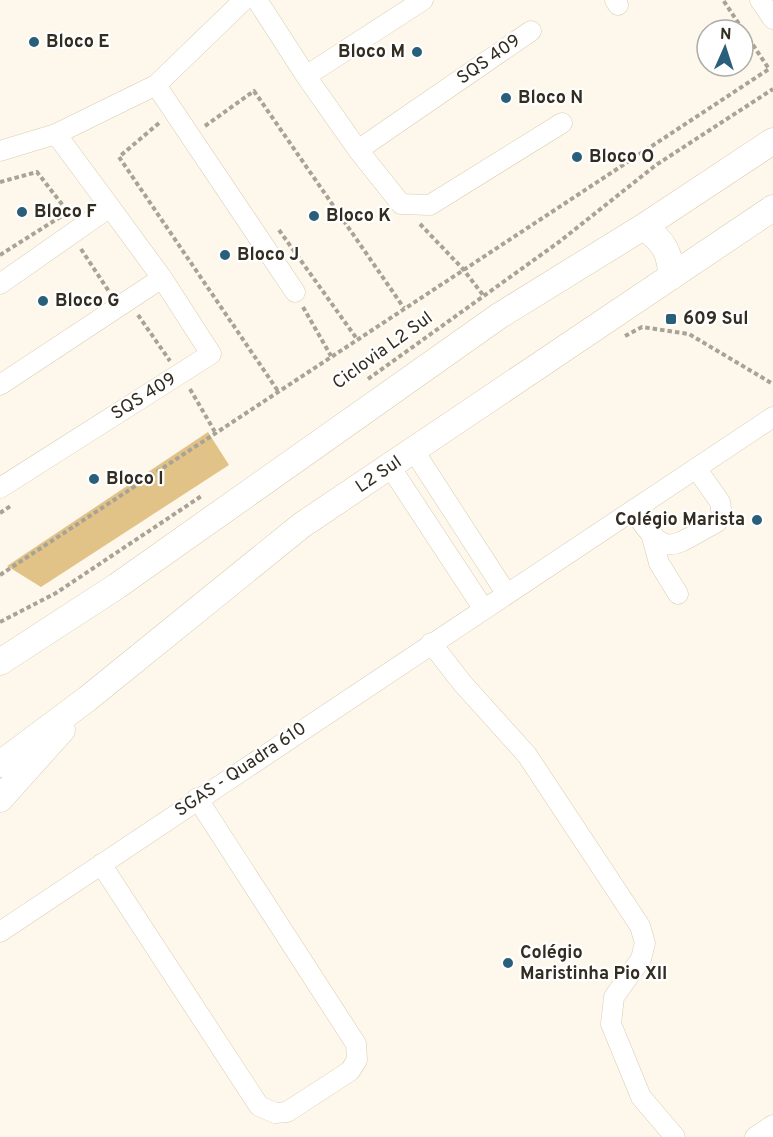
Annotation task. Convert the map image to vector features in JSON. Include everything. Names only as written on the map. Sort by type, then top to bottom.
[{"type":"main road","points":[[0,662],[117,586],[499,315],[643,227],[773,141]]},
{"type":"main road","name":"L2 Sul","points":[[0,764],[87,699],[302,525],[391,468],[773,208]]},
{"type":"main road","points":[[643,227],[666,247],[671,260],[671,277]]},
{"type":"main road","points":[[0,799],[47,748],[87,699]]},
{"type":"street","points":[[0,151],[56,134],[156,85],[244,0]]},
{"type":"street","points":[[257,0],[306,76],[358,150],[401,204],[430,205],[562,123]]},
{"type":"street","points":[[306,76],[423,0]]},
{"type":"street","points":[[760,0],[773,19]]},
{"type":"street","name":"SQS 409","points":[[358,150],[531,31]]},
{"type":"street","points":[[156,85],[295,292]]},
{"type":"street","name":"SQS 409","points":[[0,488],[211,354],[162,278],[56,134]]},
{"type":"street","points":[[0,284],[110,207]]},
{"type":"street","points":[[0,385],[162,278]]},
{"type":"street","name":"SGAS - Quadra 610","points":[[0,932],[197,798],[773,417]]},
{"type":"street","points":[[414,451],[506,593]]},
{"type":"street","points":[[391,468],[483,608]]},
{"type":"street","points":[[633,510],[657,542],[675,545],[717,522],[722,516],[720,502],[696,468]]},
{"type":"street","points":[[652,537],[659,562],[678,594]]},
{"type":"street","points":[[431,643],[464,684],[527,754],[640,926],[645,943],[641,959],[614,997],[611,1024],[641,1097],[675,1137]]},
{"type":"street","points":[[101,864],[259,1106],[275,1113],[287,1112],[350,1071],[357,1060],[356,1044],[197,798]]},
{"type":"street","points":[[755,1137],[773,1125]]},
{"type":"path","points":[[0,575],[771,67],[723,0]]},
{"type":"path","name":"Ciclovia L2 Sul","points":[[367,379],[559,242],[656,165],[773,89]]},
{"type":"path","points":[[212,135],[205,125],[254,91],[404,308]]},
{"type":"path","points":[[174,111],[119,157],[278,391]]},
{"type":"path","points":[[0,182],[37,172],[68,212],[0,255]]},
{"type":"path","points":[[401,204],[463,269],[483,295]]},
{"type":"path","points":[[274,222],[357,339]]},
{"type":"path","points":[[71,254],[80,248],[111,295],[102,297]]},
{"type":"path","points":[[295,292],[331,356]]},
{"type":"path","points":[[127,320],[137,313],[170,361],[164,365]]},
{"type":"path","points":[[622,338],[642,327],[689,334],[773,384]]},
{"type":"path","points":[[179,394],[189,387],[215,432]]},
{"type":"path","points":[[0,622],[56,593],[213,489]]},
{"type":"path","points":[[0,513],[20,500]]},
{"type":"shaded area","points":[[208,432],[229,465],[41,587],[7,566]]},
{"type":"place","name":"Bloco E","points":[[34,42]]},
{"type":"place","name":"Bloco M","points":[[417,52]]},
{"type":"place","name":"Bloco N","points":[[506,98]]},
{"type":"place","name":"Bloco O","points":[[577,157]]},
{"type":"place","name":"Bloco F","points":[[22,212]]},
{"type":"place","name":"Bloco K","points":[[314,216]]},
{"type":"place","name":"Bloco J","points":[[225,255]]},
{"type":"place","name":"Bloco G","points":[[43,301]]},
{"type":"place","name":"609 Sul","points":[[671,319]]},
{"type":"place","name":"Bloco I","points":[[94,479]]},
{"type":"place","name":"Colégio Marista","points":[[757,520]]},
{"type":"place","name":"Colégio Maristinha Pio XII","points":[[508,963]]}]
